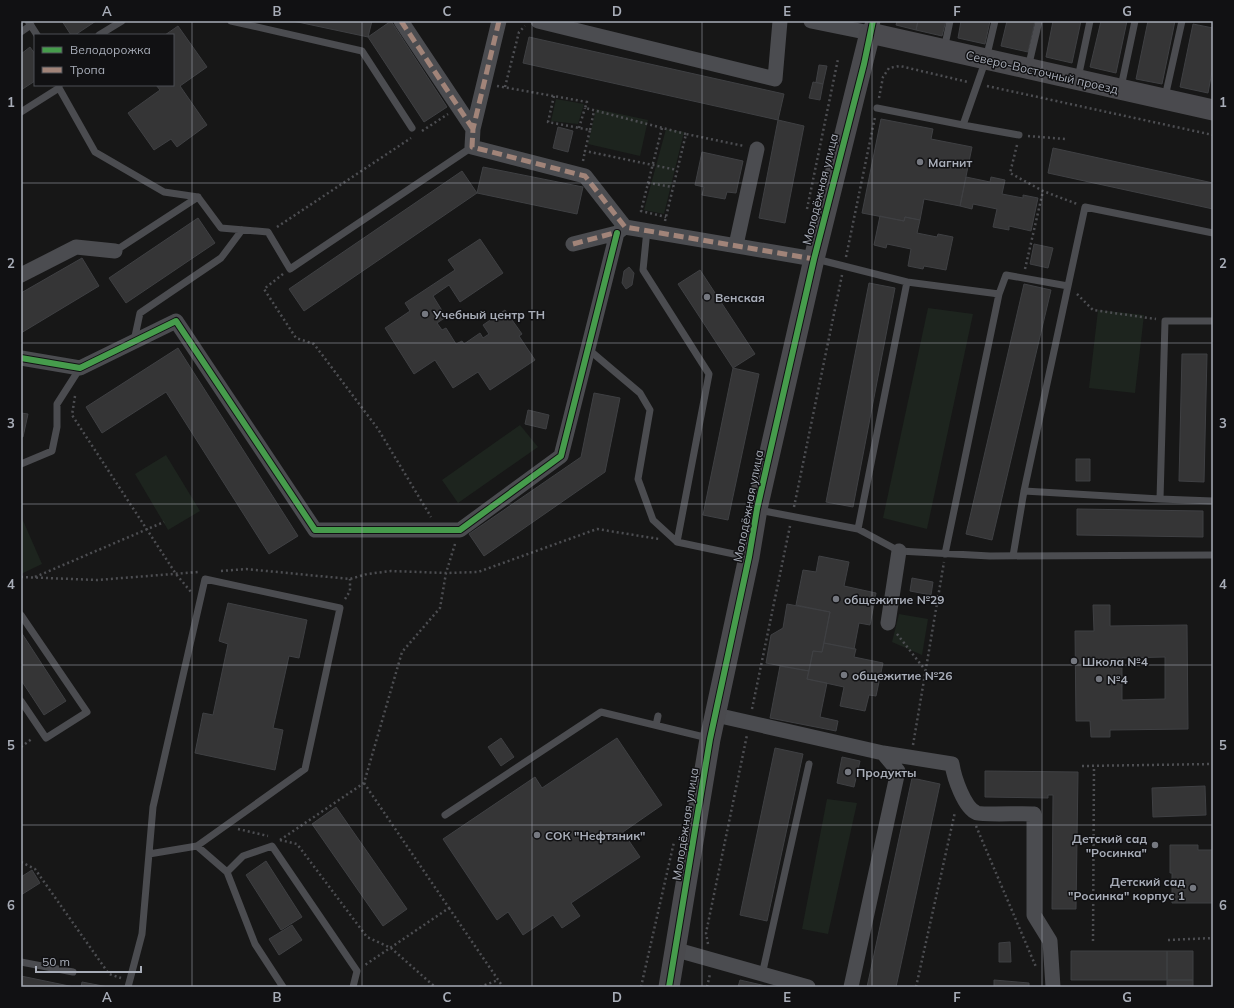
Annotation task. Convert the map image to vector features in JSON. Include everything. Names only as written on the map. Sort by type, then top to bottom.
[{"type":"street","points":[[401,21],[473,130]]},
{"type":"street","points":[[21,358],[80,368],[176,321],[315,530],[460,530],[561,456],[588,349],[621,230],[585,176],[472,147],[473,130],[499,21]]},
{"type":"street","points":[[533,23],[775,79],[780,21]]},
{"type":"street","points":[[811,21],[872,27]]},
{"type":"street","name":"Северо-Восточный проезд","points":[[872,27],[986,59],[1164,99],[1212,107]]},
{"type":"street","name":"Молодёжная улица","points":[[669,987],[677,950],[710,739],[749,557],[757,509],[814,259],[872,27]]},
{"type":"street","points":[[736,245],[757,149]]},
{"type":"street","points":[[572,244],[621,230],[647,230],[814,259]]},
{"type":"street","points":[[21,275],[76,247],[115,250]]},
{"type":"street","points":[[888,623],[899,551]]},
{"type":"street","points":[[716,715],[749,724],[883,753],[952,764],[954,778],[968,805],[978,813],[1034,814],[1034,915],[1050,941],[1053,987]]},
{"type":"street","points":[[851,987],[898,771],[883,753]]},
{"type":"street","points":[[677,950],[808,987]]},
{"type":"lane","points":[[101,34],[122,21]]},
{"type":"lane","points":[[231,21],[362,51],[412,128]]},
{"type":"lane","points":[[946,40],[950,21]]},
{"type":"lane","points":[[963,124],[986,59],[995,21]]},
{"type":"lane","points":[[1028,68],[1039,21]]},
{"type":"lane","points":[[1078,80],[1090,21]]},
{"type":"lane","points":[[1120,89],[1135,21]]},
{"type":"lane","points":[[1164,99],[1182,21]]},
{"type":"lane","points":[[21,32],[30,23],[36,34]]},
{"type":"lane","points":[[21,112],[59,86],[95,152],[164,192],[198,197],[221,228],[268,232],[290,268],[472,147]]},
{"type":"lane","points":[[877,108],[1019,135]]},
{"type":"lane","points":[[115,250],[198,197]]},
{"type":"lane","points":[[1013,556],[1024,491],[1085,207],[1213,232]]},
{"type":"lane","points":[[134,342],[140,313],[222,258],[242,230]]},
{"type":"lane","points":[[647,230],[643,270],[709,374],[677,542]]},
{"type":"lane","points":[[814,259],[844,265],[907,282],[999,294]]},
{"type":"lane","points":[[945,554],[999,294],[1006,275],[1068,286]]},
{"type":"lane","points":[[858,529],[907,282]]},
{"type":"lane","points":[[1160,499],[1165,321],[1213,321]]},
{"type":"lane","points":[[588,349],[640,393],[650,410],[638,479],[653,520],[677,542],[749,557]]},
{"type":"lane","points":[[21,464],[52,451],[57,427],[57,404],[80,368]]},
{"type":"lane","points":[[1024,491],[1213,501]]},
{"type":"lane","points":[[757,509],[858,529],[899,551],[1013,556],[1213,555]]},
{"type":"lane","points":[[129,984],[142,934],[153,807],[205,579],[340,608],[305,769],[197,846],[149,854]]},
{"type":"lane","points":[[21,615],[87,712],[46,738],[21,701]]},
{"type":"lane","points":[[445,815],[601,712],[710,739]]},
{"type":"lane","points":[[656,725],[658,716]]},
{"type":"lane","points":[[762,975],[809,764]]},
{"type":"lane","points":[[197,846],[227,872],[255,944],[283,987]]},
{"type":"lane","points":[[227,872],[243,856],[272,846],[356,971],[353,987]]},
{"type":"lane","points":[[21,962],[73,972]]},
{"type":"path","points":[[505,87],[518,32],[533,23]]},
{"type":"path","points":[[706,987],[713,961],[706,932],[883,78],[889,68],[900,66],[976,84],[1213,135]]},
{"type":"path","points":[[484,83],[587,102],[579,128]]},
{"type":"path","points":[[554,96],[548,122],[590,130]]},
{"type":"path","points":[[419,133],[458,108]]},
{"type":"path","points":[[585,108],[686,134],[757,149]]},
{"type":"path","points":[[594,111],[585,152],[677,170]]},
{"type":"path","points":[[662,128],[641,212],[666,217]]},
{"type":"path","points":[[662,233],[686,134]]},
{"type":"path","points":[[1066,139],[1019,135],[1010,173],[1043,191],[1085,207]]},
{"type":"path","points":[[268,232],[412,138]]},
{"type":"path","points":[[648,182],[673,187]]},
{"type":"path","points":[[1023,278],[1043,191]]},
{"type":"path","points":[[290,268],[264,288],[296,338],[314,344],[378,429],[439,530]]},
{"type":"path","points":[[1068,286],[1093,310],[1165,321]]},
{"type":"path","points":[[80,368],[72,416],[176,574],[200,602]]},
{"type":"path","points":[[34,578],[164,522]]},
{"type":"path","points":[[216,571],[246,569],[350,579],[368,574],[391,571],[446,573],[478,572],[597,529],[677,542]]},
{"type":"path","points":[[280,840],[364,783],[402,652],[440,608],[446,573],[460,530]]},
{"type":"path","points":[[911,757],[945,554]]},
{"type":"path","points":[[21,577],[97,580],[200,572]]},
{"type":"path","points":[[340,608],[350,591],[350,579]]},
{"type":"path","points":[[888,623],[926,671]]},
{"type":"path","points":[[21,747],[41,731]]},
{"type":"path","points":[[1082,766],[1213,764]]},
{"type":"path","points":[[1093,941],[1094,766]]},
{"type":"path","points":[[364,783],[503,987]]},
{"type":"path","points":[[916,987],[960,789]]},
{"type":"path","points":[[973,818],[1039,972]]},
{"type":"path","points":[[226,826],[297,844],[367,937],[391,948],[436,987]]},
{"type":"path","points":[[21,862],[35,869],[109,974],[129,984]]},
{"type":"path","points":[[356,971],[449,908]]},
{"type":"path","points":[[1168,940],[1213,938]]},
{"type":"path","points":[[480,987],[498,980]]},
{"type":"shaded area","points":[[556,99],[584,104],[578,124],[551,121]]},
{"type":"shaded area","points":[[596,109],[648,120],[640,156],[588,144]]},
{"type":"shaded area","points":[[666,129],[684,132],[664,214],[644,210]]},
{"type":"shaded area","points":[[928,308],[973,314],[927,529],[883,518]]},
{"type":"shaded area","points":[[1098,310],[1144,315],[1135,393],[1089,388]]},
{"type":"shaded area","points":[[520,425],[538,447],[458,503],[442,480]]},
{"type":"shaded area","points":[[166,455],[200,511],[168,530],[135,474]]},
{"type":"shaded area","points":[[21,516],[42,564],[21,574]]},
{"type":"shaded area","points":[[899,614],[928,619],[922,655],[892,642]]},
{"type":"shaded area","points":[[827,799],[857,803],[828,934],[802,929]]},
{"type":"building","points":[[62,21],[96,21],[76,34],[70,34]]},
{"type":"building","points":[[293,21],[372,21],[368,37]]},
{"type":"building","points":[[391,21],[447,107],[424,122],[368,37]]},
{"type":"building","points":[[897,21],[918,21],[916,30],[896,25]]},
{"type":"building","points":[[918,21],[946,21],[942,36],[916,30]]},
{"type":"building","points":[[961,21],[990,21],[985,44],[958,38]]},
{"type":"building","points":[[1007,21],[1035,21],[1028,52],[1001,46]]},
{"type":"building","points":[[1053,21],[1081,21],[1072,63],[1046,57]]},
{"type":"building","points":[[1101,21],[1127,21],[1116,73],[1090,67]]},
{"type":"building","points":[[1148,21],[1175,21],[1162,84],[1136,79]]},
{"type":"building","points":[[1193,24],[1213,28],[1213,66],[1208,93],[1180,87]]},
{"type":"building","points":[[178,26],[207,67],[180,86],[207,125],[177,147],[171,139],[154,150],[128,113],[160,90],[157,86],[174,86],[174,34],[166,34]]},
{"type":"building","points":[[529,37],[784,94],[778,120],[523,63]]},
{"type":"building","points":[[30,47],[34,53],[34,82],[21,90],[21,54]]},
{"type":"building","points":[[819,65],[827,66],[823,84],[816,82]]},
{"type":"building","points":[[813,82],[823,84],[820,100],[809,98]]},
{"type":"building","name":"Магнит","points":[[881,119],[933,129],[931,139],[972,147],[960,206],[924,199],[920,220],[905,217],[904,221],[862,213]]},
{"type":"building","points":[[778,120],[804,126],[785,223],[759,218]]},
{"type":"building","points":[[558,127],[573,131],[568,152],[553,148]]},
{"type":"building","points":[[1053,148],[1213,183],[1213,209],[1048,173]]},
{"type":"building","points":[[702,152],[743,161],[736,193],[727,192],[725,199],[702,195],[704,187],[695,185]]},
{"type":"building","points":[[483,167],[583,187],[577,214],[477,193]]},
{"type":"building","points":[[462,171],[477,193],[304,311],[289,289]]},
{"type":"building","points":[[966,177],[990,182],[991,177],[1005,180],[1002,194],[1023,198],[1023,195],[1038,198],[1031,231],[1009,226],[1009,230],[993,227],[997,209],[973,204],[972,209],[960,206]]},
{"type":"building","points":[[880,216],[904,221],[905,217],[920,220],[917,233],[937,237],[938,234],[953,237],[946,270],[924,266],[923,269],[908,266],[911,249],[887,244],[886,248],[874,245]]},
{"type":"building","points":[[198,218],[215,243],[126,303],[109,278]]},
{"type":"building","name":"Учебный центр ТН","points":[[480,239],[503,273],[460,302],[449,285],[433,296],[446,317],[437,323],[442,330],[446,328],[456,344],[462,341],[464,344],[480,333],[483,338],[489,334],[483,325],[505,310],[522,334],[519,336],[535,360],[490,390],[478,372],[453,388],[435,360],[414,374],[385,328],[410,311],[405,303],[455,270],[448,260]]},
{"type":"building","points":[[1034,244],[1053,248],[1048,268],[1030,264]]},
{"type":"building","points":[[82,258],[99,286],[21,333],[21,293]]},
{"type":"building","points":[[629,267],[634,273],[632,285],[626,289],[622,283],[624,271]]},
{"type":"building","points":[[700,270],[755,354],[733,368],[678,284]]},
{"type":"building","points":[[869,283],[895,288],[853,507],[826,502]]},
{"type":"building","points":[[1024,284],[1051,290],[992,540],[966,534]]},
{"type":"building","points":[[178,348],[298,536],[269,554],[166,392],[102,433],[86,407]]},
{"type":"building","points":[[1182,354],[1207,354],[1204,482],[1179,481]]},
{"type":"building","points":[[733,368],[759,374],[728,520],[703,515]]},
{"type":"building","points":[[594,393],[620,398],[605,472],[484,556],[469,534],[581,457]]},
{"type":"building","points":[[528,410],[549,415],[546,429],[525,424]]},
{"type":"building","points":[[21,413],[28,414],[23,437],[21,437]]},
{"type":"building","points":[[1076,459],[1090,459],[1090,481],[1076,481]]},
{"type":"building","points":[[1077,509],[1203,511],[1203,537],[1077,535]]},
{"type":"building","name":"общежитие №29","points":[[819,556],[849,562],[844,586],[876,593],[870,625],[859,623],[854,649],[824,643],[830,612],[796,605],[803,570],[816,572]]},
{"type":"building","points":[[912,578],[933,582],[931,595],[910,591]]},
{"type":"building","points":[[228,603],[307,620],[299,658],[289,656],[273,728],[283,730],[275,770],[195,753],[203,713],[213,715],[228,644],[219,641]]},
{"type":"building","points":[[787,604],[830,612],[822,652],[813,651],[809,671],[766,663],[771,635],[783,628]]},
{"type":"building","name":"№4","points":[[1093,605],[1110,605],[1110,626],[1187,625],[1188,729],[1110,730],[1110,737],[1091,737],[1090,721],[1076,721],[1075,631],[1094,631]],"holes":[[[1165,657],[1165,699],[1122,700],[1122,658]]]},
{"type":"building","points":[[21,632],[66,701],[44,715],[21,680]]},
{"type":"building","name":"общежитие №26","points":[[824,643],[856,649],[854,657],[883,663],[876,696],[869,695],[865,711],[840,706],[844,687],[807,679],[813,651],[822,652]]},
{"type":"building","points":[[780,666],[809,671],[807,679],[827,683],[820,717],[838,721],[836,731],[770,718]]},
{"type":"building","points":[[501,738],[514,757],[501,766],[488,747]]},
{"type":"building","name":"СОК \"Нефтяник\"","points":[[617,738],[662,805],[623,832],[640,857],[571,903],[580,916],[562,928],[553,915],[523,935],[508,912],[497,920],[443,839],[535,777],[542,788]]},
{"type":"building","points":[[775,748],[803,754],[767,921],[740,915]]},
{"type":"building","name":"Продукты","points":[[842,757],[860,761],[854,787],[837,783]]},
{"type":"building","points":[[985,771],[1078,772],[1076,909],[1052,909],[1053,795],[1048,795],[1048,798],[985,797]]},
{"type":"building","points":[[912,778],[940,784],[896,987],[867,987]]},
{"type":"building","points":[[1205,786],[1206,815],[1153,817],[1152,788]]},
{"type":"building","points":[[336,807],[407,909],[383,926],[312,824]]},
{"type":"building","name":"Детский сад \"Росинка\" корпус 1","points":[[1170,845],[1198,845],[1198,850],[1213,850],[1213,903],[1172,903]]},
{"type":"building","points":[[266,861],[302,917],[281,930],[246,875]]},
{"type":"building","points":[[32,870],[40,883],[21,895],[21,877]]},
{"type":"building","points":[[292,925],[302,940],[279,955],[269,939]]},
{"type":"building","points":[[1010,942],[1011,962],[999,962],[999,943]]},
{"type":"building","points":[[1071,951],[1167,951],[1167,980],[1071,980]]},
{"type":"building","points":[[1167,951],[1193,951],[1193,980],[1167,980]]},
{"type":"building","points":[[21,976],[74,987],[21,987]]},
{"type":"building","points":[[740,980],[766,986],[738,987]]},
{"type":"building","points":[[994,980],[1029,983],[1029,987],[994,987]]},
{"type":"building","points":[[1167,980],[1193,980],[1193,987],[1167,987]]},
{"type":"building","points":[[82,982],[108,987],[81,987]]},
{"type":"marked path","points":[[401,21],[473,129]]},
{"type":"marked path","points":[[499,21],[473,129],[472,147],[585,176],[625,227],[814,259]]},
{"type":"marked path","points":[[573,244],[618,232]]},
{"type":"cycle path","points":[[669,987],[710,739],[749,557],[757,509],[814,259],[864,64],[873,21]]},
{"type":"cycle path","points":[[21,358],[80,368],[176,321],[315,530],[460,530],[561,456],[617,233]]},
{"type":"place","name":"Магнит","points":[[920,162]]},
{"type":"place","name":"Венская","points":[[707,297]]},
{"type":"place","name":"Учебный центр ТН","points":[[425,314]]},
{"type":"place","name":"общежитие №29","points":[[836,599]]},
{"type":"place","name":"Школа №4","points":[[1074,661]]},
{"type":"place","name":"общежитие №26","points":[[844,675]]},
{"type":"place","name":"№4","points":[[1099,679]]},
{"type":"place","name":"Продукты","points":[[848,772]]},
{"type":"place","name":"СОК \"Нефтяник\"","points":[[537,835]]},
{"type":"place","name":"Детский сад \"Росинка\"","points":[[1155,845]]},
{"type":"place","name":"Детский сад \"Росинка\" корпус 1","points":[[1193,888]]}]
